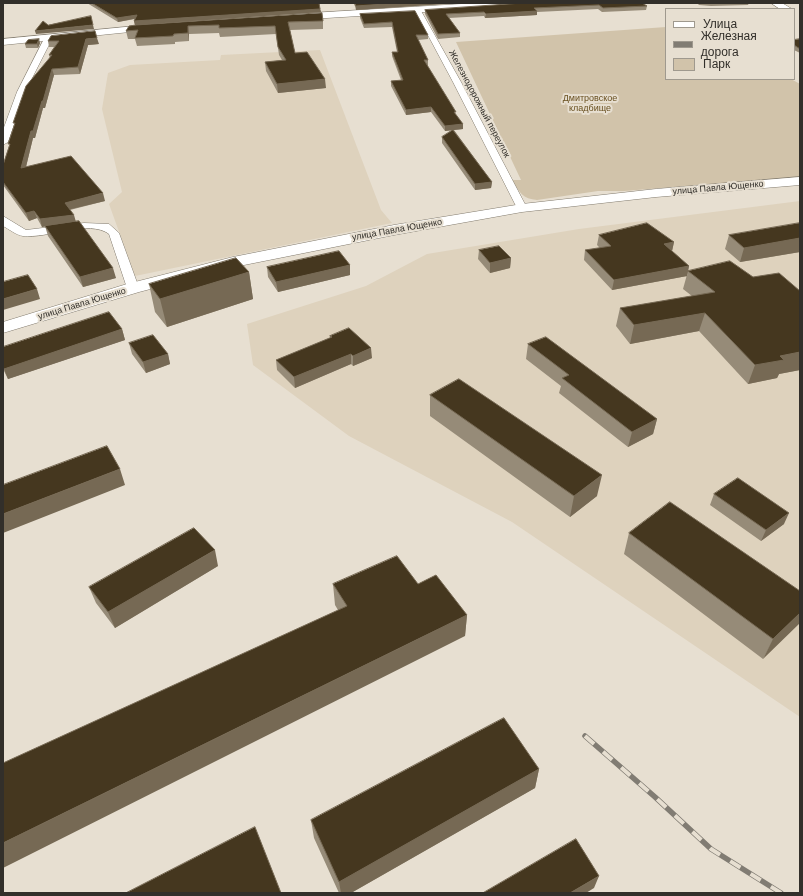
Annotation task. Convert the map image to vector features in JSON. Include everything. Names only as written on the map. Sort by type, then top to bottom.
[{"type":"street","points":[[287,18],[522,3]]},
{"type":"street","points":[[775,3],[785,8]]},
{"type":"street","name":"Железнодорожный переулок","points":[[417,9],[458,82],[522,208]]},
{"type":"street","points":[[3,42],[168,26]]},
{"type":"street","points":[[3,142],[21,92],[49,37]]},
{"type":"street","name":"улица Павла Ющенко","points":[[3,328],[134,288],[233,262],[308,247],[522,208],[656,193],[800,181]]},
{"type":"street","points":[[3,219],[7,224],[24,233],[84,226],[105,226],[114,233],[134,288]]},
{"type":"shaded area","points":[[320,50],[381,210],[392,223],[135,276],[109,204],[122,192],[102,109],[108,73],[130,65],[220,60],[221,55]]},
{"type":"shaded area","points":[[800,201],[800,717],[512,522],[349,436],[253,365],[247,324],[366,286],[427,254],[579,229]]},
{"type":"green space","name":"Дмитровское кладбище","points":[[665,27],[665,80],[793,80],[800,84],[800,177],[624,191],[598,191],[537,200],[528,198],[522,194],[512,180],[521,180],[456,42]]},
{"type":"building","points":[[92,3],[319,3],[320,9],[134,21],[137,15],[117,18]]},
{"type":"building","points":[[355,3],[400,3],[356,6]]},
{"type":"building","points":[[523,3],[642,3],[647,6],[603,8],[599,5],[534,8],[537,11],[486,14],[484,12],[446,14],[460,33],[438,34],[425,10]]},
{"type":"building","points":[[415,11],[428,35],[416,35],[428,60],[424,60],[456,112],[454,112],[463,124],[445,126],[431,107],[406,110],[391,81],[403,80],[392,52],[398,52],[392,22],[364,24],[360,14]]},
{"type":"building","points":[[322,13],[323,21],[288,22],[295,53],[307,52],[325,79],[277,84],[265,62],[286,60],[278,47],[275,26],[219,28],[219,25],[188,26],[188,33],[174,34],[173,36],[135,38],[138,30],[126,31],[129,26],[136,25]]},
{"type":"building","points":[[91,16],[93,25],[35,31],[43,21],[48,25]]},
{"type":"building","points":[[95,31],[97,38],[86,39],[78,67],[52,69],[33,131],[31,131],[21,168],[71,156],[103,193],[65,203],[74,215],[40,219],[34,211],[26,213],[3,182],[3,165],[15,123],[13,123],[26,86],[52,55],[49,55],[59,41],[48,41],[51,36]]},
{"type":"building","points":[[39,39],[37,44],[25,44],[28,40]]},
{"type":"building","points":[[800,39],[800,49],[795,46],[795,40]]},
{"type":"building","points":[[453,130],[492,182],[475,184],[442,137]]},
{"type":"building","points":[[79,221],[113,268],[80,277],[45,226]]},
{"type":"building","points":[[647,223],[674,242],[664,244],[689,266],[614,280],[585,250],[611,246],[599,235]]},
{"type":"building","points":[[800,223],[800,238],[744,248],[729,235]]},
{"type":"building","points":[[499,246],[511,258],[490,263],[479,250]]},
{"type":"building","points":[[339,251],[350,265],[276,282],[267,267]]},
{"type":"building","points":[[236,258],[249,272],[160,299],[149,284]]},
{"type":"building","points":[[730,261],[753,277],[779,273],[800,291],[800,352],[780,356],[784,360],[755,365],[705,313],[634,325],[620,308],[715,292],[688,271]]},
{"type":"building","points":[[28,275],[37,289],[3,299],[3,282]]},
{"type":"building","points":[[109,312],[122,329],[4,369],[3,347]]},
{"type":"building","points":[[349,328],[371,348],[353,356],[351,354],[294,377],[276,360],[332,337],[330,336]]},
{"type":"building","points":[[153,335],[168,354],[143,362],[129,343]]},
{"type":"building","points":[[546,337],[657,419],[632,432],[562,378],[569,375],[528,344]]},
{"type":"building","points":[[459,379],[602,475],[574,496],[430,395]]},
{"type":"building","points":[[107,446],[120,469],[3,514],[3,485]]},
{"type":"building","points":[[738,478],[789,513],[766,530],[714,494]]},
{"type":"building","points":[[670,502],[800,591],[800,613],[773,639],[629,533]]},
{"type":"building","points":[[194,528],[215,550],[108,612],[89,587]]},
{"type":"building","points":[[397,556],[418,584],[436,575],[467,615],[3,843],[3,763],[347,606],[333,584]]},
{"type":"building","points":[[504,718],[539,769],[339,882],[311,820]]},
{"type":"building","points":[[255,827],[281,893],[126,893]]},
{"type":"building","points":[[576,839],[599,876],[570,893],[483,893]]},
{"type":"railway","points":[[585,736],[655,797],[711,849],[781,893]]}]
